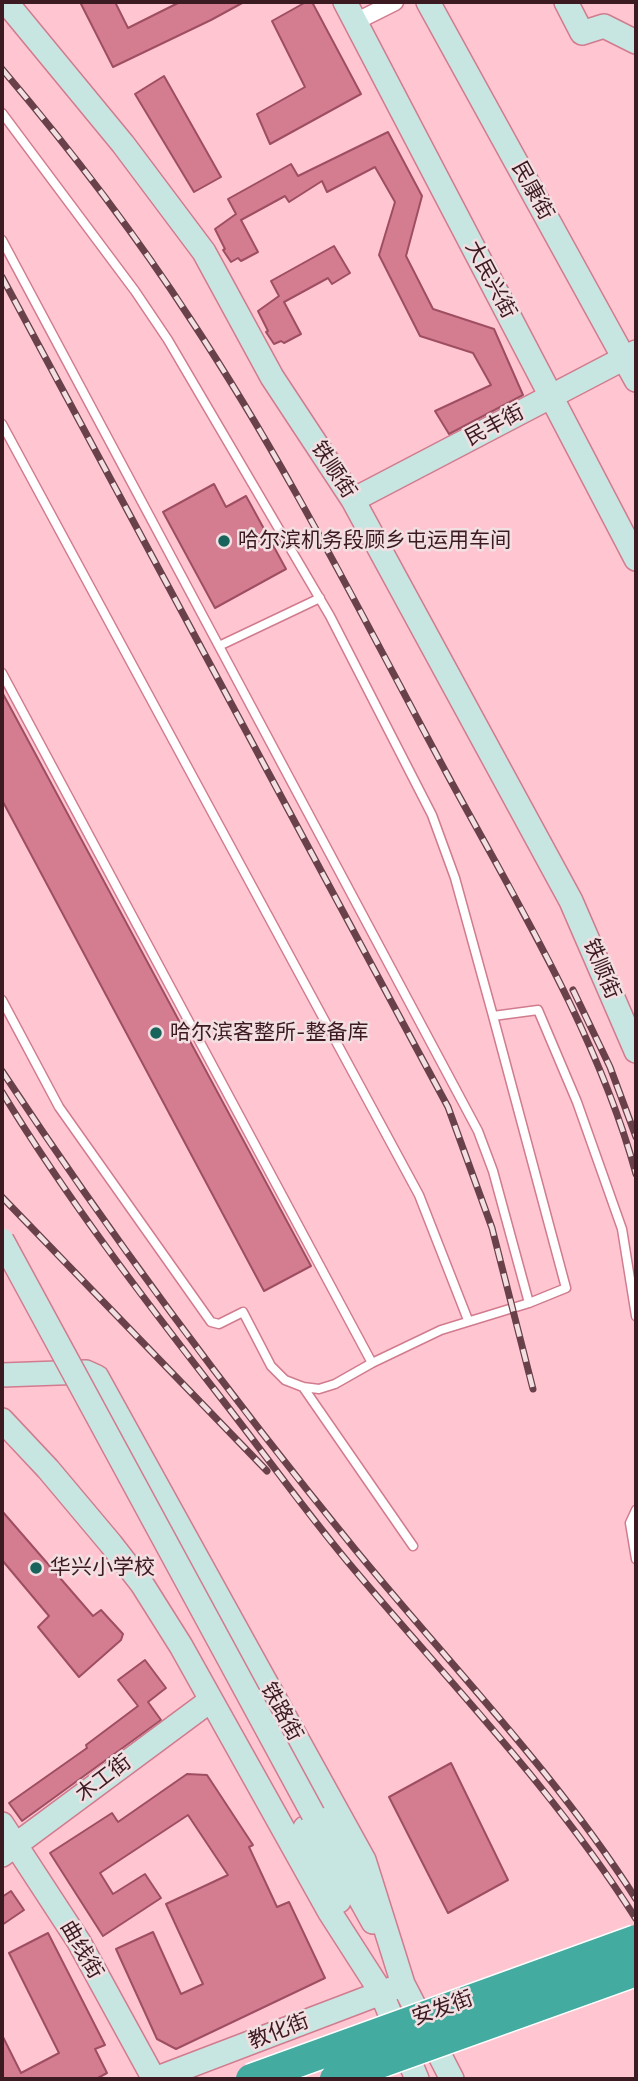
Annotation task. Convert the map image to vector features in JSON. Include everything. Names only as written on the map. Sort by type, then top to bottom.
[{"type":"highway","name":"安发街","points":[[251,2079],[636,1940]]},
{"type":"highway","name":"安发街","points":[[335,2079],[636,1971]]},
{"type":"main road","name":"铁顺街","points":[[6,2],[124,144],[204,252],[272,377],[353,500],[571,901],[636,1051]]},
{"type":"main road","name":"民康街","points":[[428,2],[631,355],[636,380]]},
{"type":"main road","points":[[566,2],[582,33],[604,26],[636,42]]},
{"type":"main road","name":"大民兴街","points":[[350,12],[636,559]]},
{"type":"main road","name":"民丰街","points":[[353,500],[631,355]]},
{"type":"main road","name":"铁路街","points":[[2,1240],[307,1818]]},
{"type":"main road","points":[[2,1271],[307,1818],[380,1935],[403,1984]]},
{"type":"main road","name":"铁路街","points":[[2,1375],[86,1372],[97,1377],[364,1860],[403,1984],[450,2075]]},
{"type":"main road","points":[[2,1420],[56,1478],[142,1584],[181,1646],[329,1911],[382,1993]]},
{"type":"main road","name":"木工街","points":[[9,1850],[207,1703]]},
{"type":"main road","points":[[307,1818],[417,2079]]},
{"type":"main road","name":"曲线街","points":[[2,1824],[9,1850],[79,1942],[154,2079]]},
{"type":"main road","name":"教化街","points":[[154,2079],[403,1984]]},
{"type":"main road","points":[[423,2079],[450,2075]]},
{"type":"street","points":[[350,12],[395,2]]},
{"type":"lane","points":[[2,113],[135,291],[168,340],[320,598],[432,816],[455,878],[566,1288],[528,1303],[440,1330],[335,1384],[320,1389],[303,1387],[285,1380],[271,1366],[243,1312],[219,1324],[211,1322],[59,1107],[2,1000]]},
{"type":"lane","points":[[2,240],[478,1131],[493,1171],[528,1303]]},
{"type":"lane","points":[[2,424],[419,1195],[468,1320]]},
{"type":"lane","points":[[219,646],[320,598]]},
{"type":"lane","points":[[2,673],[372,1363]]},
{"type":"lane","points":[[493,1016],[538,1010],[577,1102],[622,1229],[636,1316]]},
{"type":"lane","points":[[303,1387],[413,1546]]},
{"type":"lane","points":[[636,1510],[630,1523],[636,1559]]},
{"type":"building","points":[[80,2],[115,2],[128,28],[180,2],[244,2],[113,67]]},
{"type":"building","points":[[306,2],[312,2],[361,94],[270,144],[257,114],[305,87],[272,21]]},
{"type":"building","points":[[164,76],[221,177],[194,192],[135,94]]},
{"type":"building","points":[[388,132],[422,196],[406,256],[433,309],[494,329],[523,395],[449,434],[435,411],[491,385],[473,353],[420,336],[379,255],[395,202],[375,167],[327,192],[322,181],[289,202],[285,196],[241,220],[258,252],[241,261],[238,258],[231,262],[215,229],[236,214],[228,199],[291,164],[298,176]]},
{"type":"building","points":[[334,246],[350,273],[332,284],[328,278],[284,302],[301,334],[284,343],[281,341],[274,344],[258,311],[279,296],[271,281]]},
{"type":"building","name":"哈尔滨机务段顾乡屯运用车间","points":[[214,484],[226,507],[246,496],[286,569],[215,608],[163,512]]},
{"type":"building","name":"哈尔滨客整所-整备库","points":[[2,692],[311,1266],[264,1291],[2,800]]},
{"type":"building","points":[[2,1511],[93,1616],[101,1610],[123,1634],[121,1640],[79,1677],[38,1627],[49,1616],[2,1560]]},
{"type":"building","points":[[145,1660],[166,1688],[148,1702],[161,1720],[22,1821],[9,1803],[87,1748],[86,1745],[138,1706],[118,1680]]},
{"type":"building","points":[[451,1763],[508,1880],[448,1913],[389,1797]]},
{"type":"building","points":[[187,1774],[207,1775],[253,1845],[249,1847],[277,1907],[289,1902],[325,1978],[176,2049],[157,2039],[116,1949],[153,1932],[181,1994],[203,1984],[166,1904],[228,1875],[188,1815],[100,1873],[113,1894],[145,1874],[161,1898],[103,1936],[50,1853],[112,1813],[118,1822]]},
{"type":"building","points":[[11,1891],[24,1910],[2,1925],[2,1897]]},
{"type":"building","points":[[48,1933],[105,2045],[95,2049],[107,2073],[96,2079],[2,2079],[2,2035],[21,2073],[59,2053],[9,1953]]},
{"type":"railway","points":[[2,69],[77,160],[147,255],[226,375],[293,487],[527,920],[578,1020],[620,1122],[636,1174]]},
{"type":"railway","points":[[2,277],[448,1107],[492,1228],[533,1389]]},
{"type":"railway","points":[[573,990],[610,1067],[636,1137]]},
{"type":"railway","points":[[2,1071],[85,1194],[216,1373],[354,1548],[536,1763],[605,1852],[636,1899]]},
{"type":"railway","points":[[2,1092],[53,1171],[163,1323],[347,1561],[535,1780],[604,1871],[636,1919]]},
{"type":"railway","points":[[2,1197],[267,1471]]},
{"type":"place","name":"哈尔滨机务段顾乡屯运用车间","points":[[224,541]]},
{"type":"place","name":"哈尔滨客整所-整备库","points":[[156,1033]]},
{"type":"place","name":"华兴小学校","points":[[36,1568]]}]
